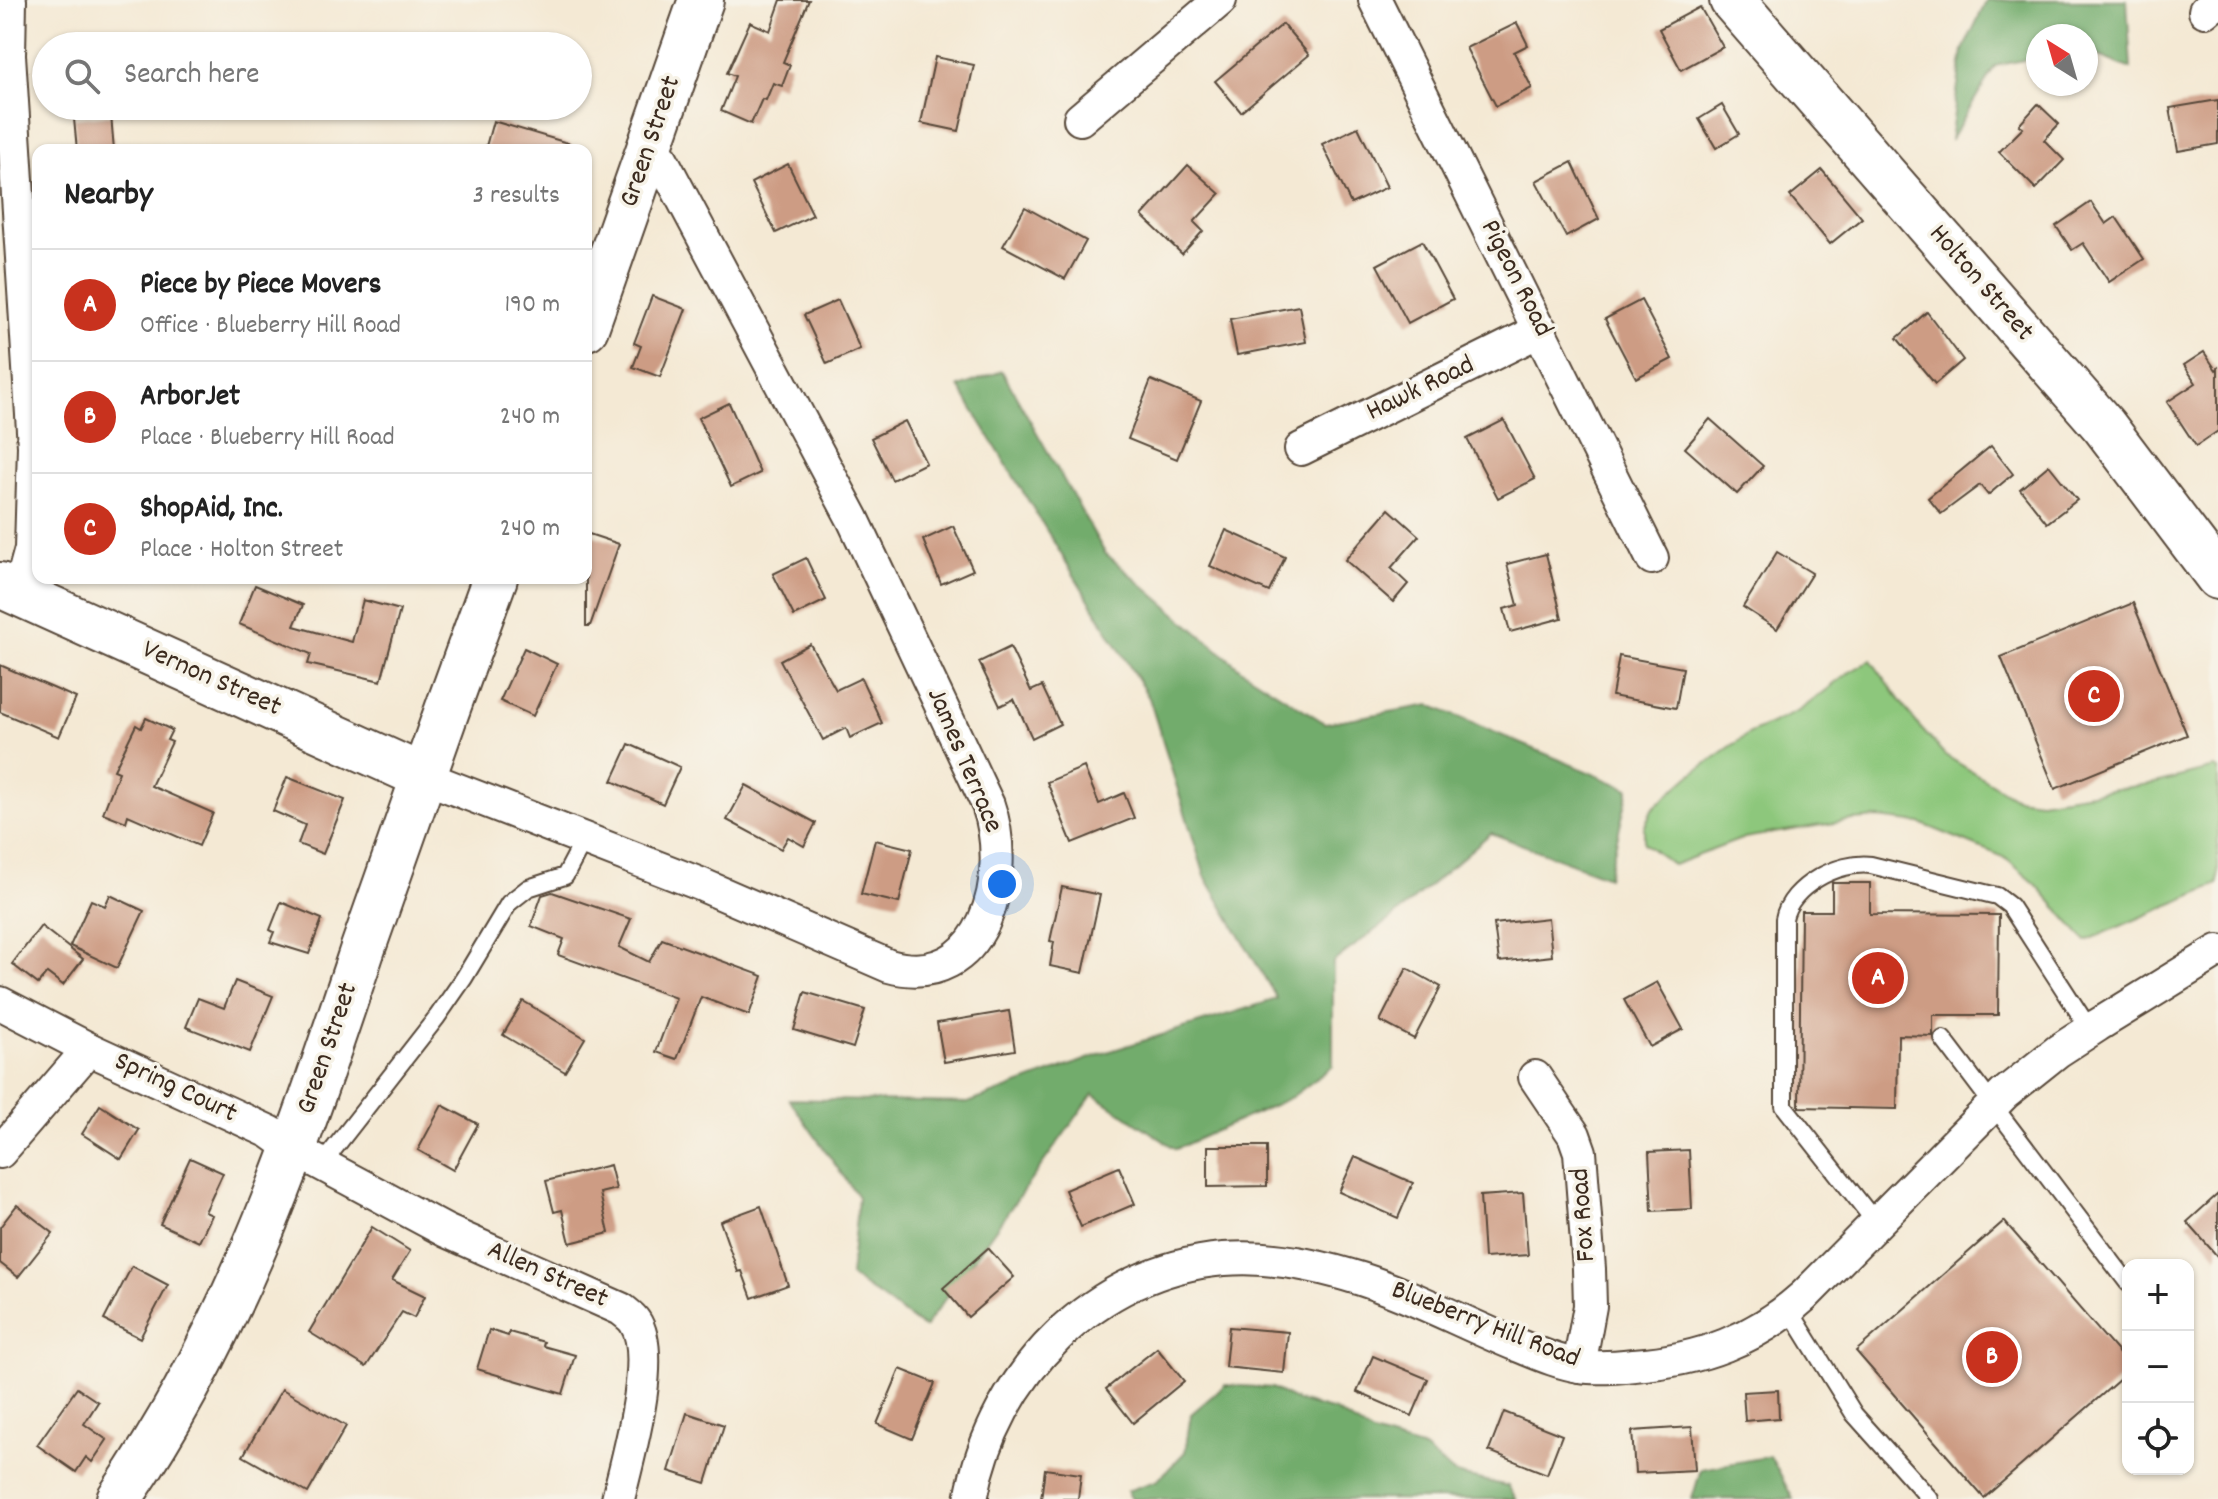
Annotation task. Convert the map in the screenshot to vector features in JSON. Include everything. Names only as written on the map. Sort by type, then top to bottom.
[{"type":"street","points":[[10,0],[9,55],[32,415]]},
{"type":"street","name":"Green Street","points":[[592,311],[701,0]]},
{"type":"street","points":[[1080,119],[1220,0]]},
{"type":"street","name":"Pigeon Road","points":[[1375,0],[1652,558]]},
{"type":"street","name":"Holton Street","points":[[1732,0],[2104,426],[2218,577]]},
{"type":"street","name":"James Terrace","points":[[422,776],[585,838],[889,966],[914,972],[932,969],[952,960],[980,932],[989,910],[998,853],[996,829],[988,805],[871,557],[652,141]]},
{"type":"street","name":"Hawk Road","points":[[1301,449],[1541,330]]},
{"type":"street","points":[[10,589],[31,549],[32,515]]},
{"type":"street","name":"Green Street","points":[[119,1499],[166,1428],[215,1338],[261,1236],[308,1157],[422,776],[493,584]]},
{"type":"street","name":"Vernon Street","points":[[10,589],[422,776]]},
{"type":"street","name":"Blueberry Hill Road","points":[[971,1499],[981,1458],[1004,1406],[1043,1349],[1076,1318],[1114,1292],[1156,1273],[1190,1264],[1224,1259],[1270,1259],[1327,1269],[1364,1280],[1527,1349],[1579,1366],[1646,1364],[1697,1356],[1742,1340],[1789,1309],[1992,1105],[2058,1051],[2218,951]]},
{"type":"street","points":[[0,1003],[89,1049]]},
{"type":"street","name":"Spring Court","points":[[0,1152],[89,1049],[270,1132],[308,1157]]},
{"type":"street","name":"Fox Road","points":[[1535,1077],[1574,1135],[1580,1152],[1590,1306],[1579,1366]]},
{"type":"street","name":"Allen Street","points":[[308,1157],[446,1231],[621,1309],[635,1322],[641,1338],[641,1391],[618,1499]]},
{"type":"lane","points":[[308,1157],[437,1017],[509,903],[528,888],[565,876],[585,838]]},
{"type":"lane","points":[[1876,1223],[1784,1106],[1784,919],[1794,897],[1833,870],[1855,863],[1997,896],[2010,906],[2090,1030]]},
{"type":"lane","points":[[1943,1039],[2122,1275]]},
{"type":"lane","points":[[1789,1309],[1854,1414],[1930,1499]]},
{"type":"green space","points":[[1987,0],[2127,0],[2131,69],[2098,56],[2098,24],[2026,24],[2026,60],[1995,66],[1950,141],[1963,50]]},
{"type":"green space","points":[[1002,371],[1105,553],[1243,671],[1325,723],[1430,705],[1629,789],[1608,877],[1491,833],[1398,913],[1333,962],[1333,1066],[1292,1097],[1176,1149],[1093,1094],[924,1328],[850,1276],[858,1197],[789,1099],[968,1103],[1104,1053],[1277,999],[1205,876],[1149,698],[959,387]]},
{"type":"green space","points":[[1871,660],[1916,723],[1945,755],[2016,798],[2040,801],[2155,783],[2214,768],[2218,770],[2218,884],[2086,941],[2036,884],[2004,857],[1920,823],[1878,818],[1852,820],[1744,838],[1673,865],[1644,843],[1644,828],[1652,809],[1689,776],[1748,734],[1799,711]]},
{"type":"green space","points":[[1225,1385],[1272,1388],[1297,1401],[1335,1411],[1373,1434],[1424,1449],[1455,1474],[1508,1486],[1516,1499],[1132,1499],[1127,1491],[1158,1480],[1185,1452],[1191,1414]]},
{"type":"green space","points":[[1770,1456],[1793,1499],[1692,1499],[1701,1469]]},
{"type":"building","points":[[781,0],[809,0],[783,62],[790,65],[782,86],[773,83],[751,124],[721,111],[735,76],[727,73],[750,22],[770,31]]},
{"type":"building","points":[[1700,7],[1723,47],[1681,70],[1659,29]]},
{"type":"building","points":[[1517,23],[1528,45],[1514,52],[1532,88],[1496,106],[1466,48]]},
{"type":"building","points":[[1283,24],[1309,55],[1241,112],[1215,81]]},
{"type":"building","points":[[935,57],[974,65],[959,131],[921,123]]},
{"type":"building","points":[[2218,100],[2218,144],[2178,151],[2170,108]]},
{"type":"building","points":[[2038,104],[2059,124],[2044,140],[2064,160],[2036,189],[1999,152],[2023,128],[2019,125]]},
{"type":"building","points":[[1722,105],[1739,134],[1716,148],[1699,119]]},
{"type":"building","points":[[74,120],[111,120],[113,144],[76,144]]},
{"type":"building","points":[[493,121],[571,144],[487,144]]},
{"type":"building","points":[[1358,127],[1387,187],[1351,204],[1322,144]]},
{"type":"building","points":[[1572,162],[1599,219],[1566,237],[1536,181]]},
{"type":"building","points":[[788,164],[813,215],[776,233],[751,183]]},
{"type":"building","points":[[1188,165],[1220,194],[1194,222],[1203,231],[1182,254],[1142,216]]},
{"type":"building","points":[[1822,170],[1862,218],[1830,244],[1790,196]]},
{"type":"building","points":[[2091,202],[2106,224],[2116,217],[2144,259],[2109,282],[2083,243],[2072,250],[2056,226]]},
{"type":"building","points":[[1025,207],[1086,241],[1065,279],[1003,246]]},
{"type":"building","points":[[1422,241],[1453,299],[1408,323],[1377,265]]},
{"type":"building","points":[[652,296],[686,309],[660,377],[633,367],[641,346],[634,343]]},
{"type":"building","points":[[838,300],[860,349],[827,364],[804,315]]},
{"type":"building","points":[[1641,300],[1672,359],[1636,378],[1605,319]]},
{"type":"building","points":[[1299,306],[1306,342],[1237,355],[1230,319]]},
{"type":"building","points":[[1927,312],[1963,360],[1935,384],[1897,338]]},
{"type":"building","points":[[2204,352],[2216,370],[2218,368],[2218,431],[2196,446],[2167,402],[2196,383],[2184,365]]},
{"type":"building","points":[[1151,380],[1201,401],[1177,459],[1128,439]]},
{"type":"building","points":[[729,403],[760,473],[731,487],[698,418]]},
{"type":"building","points":[[1710,419],[1763,466],[1737,494],[1685,448]]},
{"type":"building","points":[[1504,420],[1535,479],[1498,498],[1467,439]]},
{"type":"building","points":[[905,421],[926,463],[892,480],[871,438]]},
{"type":"building","points":[[1991,446],[2013,474],[1988,495],[1980,485],[1941,514],[1928,498]]},
{"type":"building","points":[[2049,465],[2077,500],[2047,523],[2020,489]]},
{"type":"building","points":[[1389,509],[1419,536],[1391,568],[1408,584],[1393,602],[1345,560]]},
{"type":"building","points":[[953,526],[973,570],[941,584],[923,540]]},
{"type":"building","points":[[1226,530],[1285,557],[1269,592],[1210,566]]},
{"type":"building","points":[[592,535],[619,544],[590,626],[586,626],[586,584],[592,584]]},
{"type":"building","points":[[1777,552],[1812,573],[1777,629],[1743,607]]},
{"type":"building","points":[[1546,554],[1562,618],[1510,632],[1504,609],[1518,605],[1507,564]]},
{"type":"building","points":[[806,558],[826,600],[794,616],[773,574]]},
{"type":"building","points":[[255,585],[303,605],[294,626],[352,642],[363,600],[400,610],[381,681],[308,664],[311,654],[239,624]]},
{"type":"building","points":[[2133,603],[2187,735],[2055,789],[2001,657]]},
{"type":"building","points":[[810,644],[836,690],[861,678],[882,723],[850,738],[846,728],[823,740],[780,660]]},
{"type":"building","points":[[1010,647],[1031,691],[1042,686],[1060,724],[1032,738],[1014,699],[1000,706],[979,662]]},
{"type":"building","points":[[524,648],[557,664],[533,716],[500,701]]},
{"type":"building","points":[[1619,656],[1683,668],[1676,708],[1612,696]]},
{"type":"building","points":[[0,665],[76,698],[59,737],[0,712]]},
{"type":"building","points":[[146,718],[172,730],[167,740],[172,742],[151,786],[213,813],[199,846],[128,815],[126,822],[103,813],[119,772],[114,770],[136,725],[141,728]]},
{"type":"building","points":[[629,744],[680,767],[663,804],[612,781]]},
{"type":"building","points":[[1084,767],[1099,804],[1124,793],[1134,818],[1072,843],[1047,782]]},
{"type":"building","points":[[287,777],[345,800],[323,854],[298,844],[305,825],[273,811]]},
{"type":"building","points":[[746,785],[816,823],[804,846],[788,837],[781,849],[727,820]]},
{"type":"building","points":[[875,840],[912,849],[899,903],[861,894]]},
{"type":"building","points":[[1832,883],[1870,883],[1870,914],[1999,915],[1998,1015],[1933,1015],[1933,1036],[1898,1035],[1897,1109],[1799,1107],[1801,911],[1832,911]]},
{"type":"building","points":[[1062,887],[1100,895],[1083,973],[1050,966],[1054,942],[1050,941]]},
{"type":"building","points":[[552,892],[631,919],[619,947],[649,962],[662,939],[763,976],[749,1015],[701,997],[677,1059],[656,1052],[676,998],[558,955],[564,939],[531,926],[542,895]]},
{"type":"building","points":[[110,895],[144,911],[117,968],[70,946],[91,900],[105,906]]},
{"type":"building","points":[[281,902],[322,919],[309,954],[270,942],[274,932],[270,930]]},
{"type":"building","points":[[1548,918],[1552,956],[1499,962],[1494,924]]},
{"type":"building","points":[[41,926],[83,959],[63,985],[47,973],[38,984],[12,964]]},
{"type":"building","points":[[1407,968],[1441,987],[1414,1039],[1380,1021]]},
{"type":"building","points":[[235,981],[273,996],[250,1052],[186,1027],[198,998],[224,1008]]},
{"type":"building","points":[[1657,982],[1683,1029],[1650,1047],[1624,1000]]},
{"type":"building","points":[[805,992],[865,1010],[853,1048],[794,1030]]},
{"type":"building","points":[[523,1001],[585,1038],[565,1072],[503,1035]]},
{"type":"building","points":[[1009,1011],[1015,1050],[944,1062],[937,1023]]},
{"type":"building","points":[[100,1105],[139,1130],[121,1159],[82,1134]]},
{"type":"building","points":[[442,1105],[478,1124],[453,1170],[418,1150]]},
{"type":"building","points":[[1208,1146],[1267,1146],[1267,1186],[1208,1187]]},
{"type":"building","points":[[1689,1150],[1692,1209],[1652,1211],[1649,1152]]},
{"type":"building","points":[[1355,1157],[1413,1183],[1398,1218],[1339,1192]]},
{"type":"building","points":[[190,1158],[223,1173],[205,1212],[212,1215],[199,1242],[160,1224]]},
{"type":"building","points":[[610,1165],[616,1189],[600,1193],[609,1233],[570,1243],[562,1210],[554,1212],[546,1181]]},
{"type":"building","points":[[1119,1167],[1135,1204],[1081,1227],[1065,1190]]},
{"type":"building","points":[[1523,1193],[1528,1255],[1484,1258],[1480,1196]]},
{"type":"building","points":[[2218,1194],[2218,1257],[2187,1222]]},
{"type":"building","points":[[17,1205],[53,1233],[18,1277],[0,1263],[0,1227]]},
{"type":"building","points":[[761,1206],[788,1285],[752,1298],[742,1271],[738,1272],[720,1221]]},
{"type":"building","points":[[2004,1221],[2122,1357],[2122,1377],[1984,1498],[1856,1351]]},
{"type":"building","points":[[372,1227],[410,1251],[392,1280],[425,1296],[414,1318],[402,1312],[366,1367],[309,1332]]},
{"type":"building","points":[[988,1248],[1014,1277],[968,1317],[943,1288]]},
{"type":"building","points":[[132,1266],[168,1285],[140,1338],[104,1320]]},
{"type":"building","points":[[1229,1327],[1288,1332],[1284,1373],[1225,1367]]},
{"type":"building","points":[[489,1330],[544,1342],[543,1346],[575,1355],[563,1394],[477,1369]]},
{"type":"building","points":[[1157,1348],[1184,1381],[1133,1423],[1106,1389]]},
{"type":"building","points":[[1373,1356],[1428,1379],[1412,1416],[1357,1392]]},
{"type":"building","points":[[900,1369],[935,1383],[912,1439],[877,1424]]},
{"type":"building","points":[[77,1388],[98,1402],[84,1424],[107,1440],[92,1462],[86,1457],[76,1472],[37,1445]]},
{"type":"building","points":[[282,1389],[346,1426],[308,1493],[243,1456]]},
{"type":"building","points":[[1778,1390],[1779,1418],[1745,1421],[1743,1392]]},
{"type":"building","points":[[1504,1412],[1562,1435],[1547,1474],[1489,1451]]},
{"type":"building","points":[[687,1413],[724,1425],[706,1483],[669,1471]]},
{"type":"building","points":[[1692,1427],[1695,1470],[1635,1473],[1632,1431]]},
{"type":"building","points":[[1045,1469],[1081,1474],[1078,1499],[1041,1499]]},
{"type":"place","name":"ShopAid, Inc.","points":[[2094,696]]},
{"type":"place","name":"Piece by Piece Movers","points":[[1878,978]]},
{"type":"place","name":"ArborJet","points":[[1992,1357]]}]
